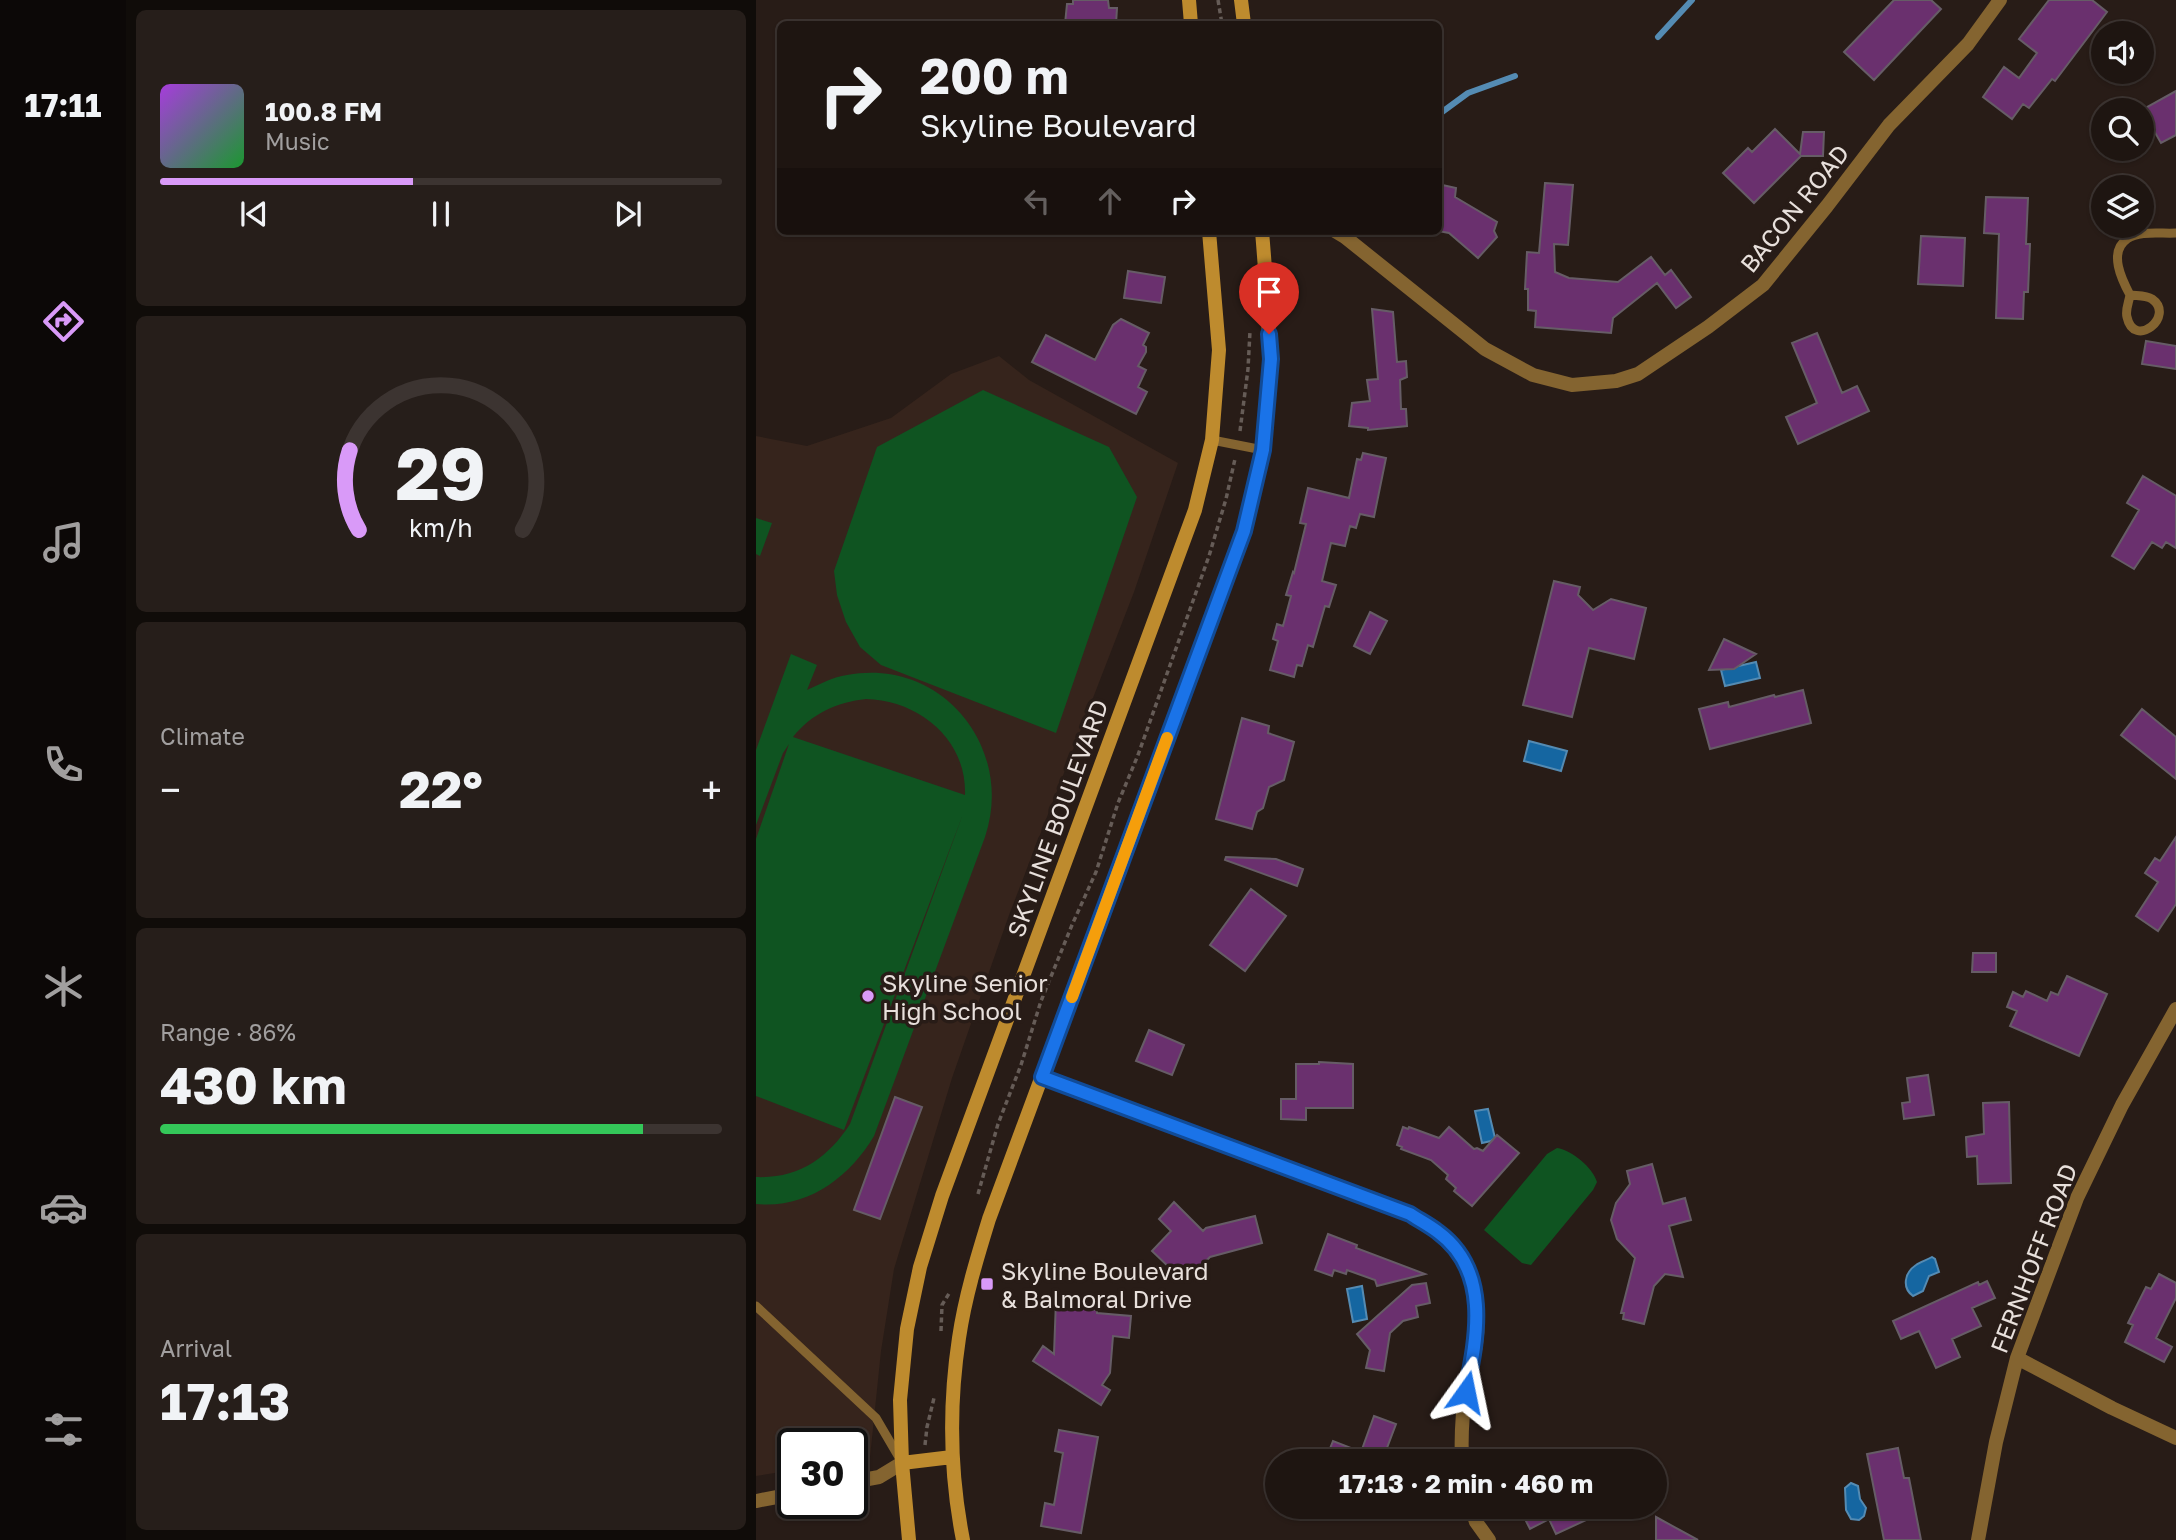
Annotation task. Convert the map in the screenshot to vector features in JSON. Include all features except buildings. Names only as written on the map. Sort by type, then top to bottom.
[{"type":"main road","points":[[1189,0],[1191,21]]},
{"type":"main road","points":[[1241,0],[1244,21]]},
{"type":"main road","name":"SKYLINE BOULEVARD","points":[[909,1540],[900,1400],[907,1329],[920,1267],[942,1196],[1195,510],[1212,440],[1219,350],[1209,235]]},
{"type":"main road","points":[[963,1540],[953,1457],[956,1366],[971,1280],[989,1219],[1244,531],[1263,450],[1271,359],[1262,235]]},
{"type":"main road","points":[[902,1463],[953,1457]]},
{"type":"street","name":"BACON ROAD","points":[[1342,235],[1485,349],[1533,375],[1572,385],[1616,381],[1638,374],[1708,327],[1763,285],[1889,125],[1968,44],[2000,0]]},
{"type":"street","name":"FERNHOFF ROAD","points":[[1978,1540],[1996,1442],[2017,1358],[2077,1198],[2122,1105],[2176,1009]]},
{"type":"street","points":[[1042,1077],[1410,1214],[1440,1233],[1459,1254],[1472,1279],[1477,1312],[1476,1342],[1466,1392],[1461,1449]]},
{"type":"street","points":[[2017,1358],[2176,1438]]},
{"type":"street","points":[[868,1479],[879,1477],[902,1463]]},
{"type":"street","points":[[756,1501],[777,1497]]},
{"type":"street","points":[[1475,1519],[1489,1540]]},
{"type":"lane","points":[[2130,295],[2150,297],[2158,304],[2161,309],[2160,321],[2152,329],[2135,329],[2127,320],[2130,295],[2122,279],[2118,261],[2123,243],[2127,239],[2134,236],[2176,233]]},
{"type":"lane","points":[[1212,440],[1263,450]]},
{"type":"lane","points":[[756,1306],[877,1418],[902,1463]]},
{"type":"path","points":[[1218,0],[1222,21]]},
{"type":"path","points":[[1238,445],[1250,330]]},
{"type":"shaded area","name":"Skyline Senior High School","points":[[999,356],[1029,380],[1178,463],[1134,592],[1009,915],[952,1078],[894,1269],[881,1351],[870,1457],[868,1428],[777,1428],[777,1473],[756,1476],[756,436],[807,446],[891,418],[951,374]]},
{"type":"green space","points":[[983,390],[1109,447],[1137,497],[1056,733],[881,665],[860,647],[846,622],[837,595],[834,571],[877,447]]},
{"type":"green space","points":[[756,518],[772,523],[760,556],[756,554]]},
{"type":"green space","points":[[791,654],[817,665],[807,690],[847,675],[881,673],[913,680],[940,695],[963,716],[980,742],[989,772],[992,804],[985,837],[874,1136],[852,1165],[825,1188],[809,1196],[775,1204],[756,1204],[756,1177],[785,1174],[811,1164],[832,1147],[850,1124],[963,814],[844,1130],[756,1096],[756,839],[789,744],[783,753],[756,825],[756,750]],"holes":[[[866,699],[885,701],[921,715],[936,726],[948,740],[958,757],[965,795],[793,737],[816,716],[835,706]]]},
{"type":"green space","points":[[1557,1148],[1569,1152],[1581,1161],[1597,1182],[1531,1265],[1522,1263],[1484,1230],[1547,1154]]},
{"type":"water","points":[[1756,662],[1760,678],[1725,686],[1721,670]]},
{"type":"water","points":[[1529,741],[1567,751],[1561,771],[1524,761]]},
{"type":"water","points":[[1488,1109],[1495,1138],[1482,1143],[1475,1111]]},
{"type":"water","points":[[1932,1257],[1939,1272],[1929,1276],[1923,1291],[1913,1296],[1907,1289],[1907,1276],[1912,1268]]},
{"type":"water","points":[[1362,1286],[1367,1319],[1353,1322],[1347,1289]]},
{"type":"water","points":[[1851,1483],[1858,1486],[1860,1499],[1866,1508],[1864,1516],[1859,1520],[1851,1519],[1846,1510],[1845,1488]]},
{"type":"waterway","points":[[1658,37],[1692,0]]},
{"type":"waterway","points":[[1442,112],[1468,93],[1515,76]]},
{"type":"slow traffic","points":[[1072,997],[1167,738]]},
{"type":"place","name":"Skyline Senior High School","points":[[868,996]]},
{"type":"place","name":"Skyline Boulevard & Balmoral Drive","points":[[987,1284]]},
{"type":"route","points":[[1269,334],[1271,359],[1267,419],[1263,450],[1244,531],[1042,1077],[1410,1214],[1440,1233],[1459,1254],[1472,1279],[1477,1312],[1476,1342],[1466,1392]]}]
